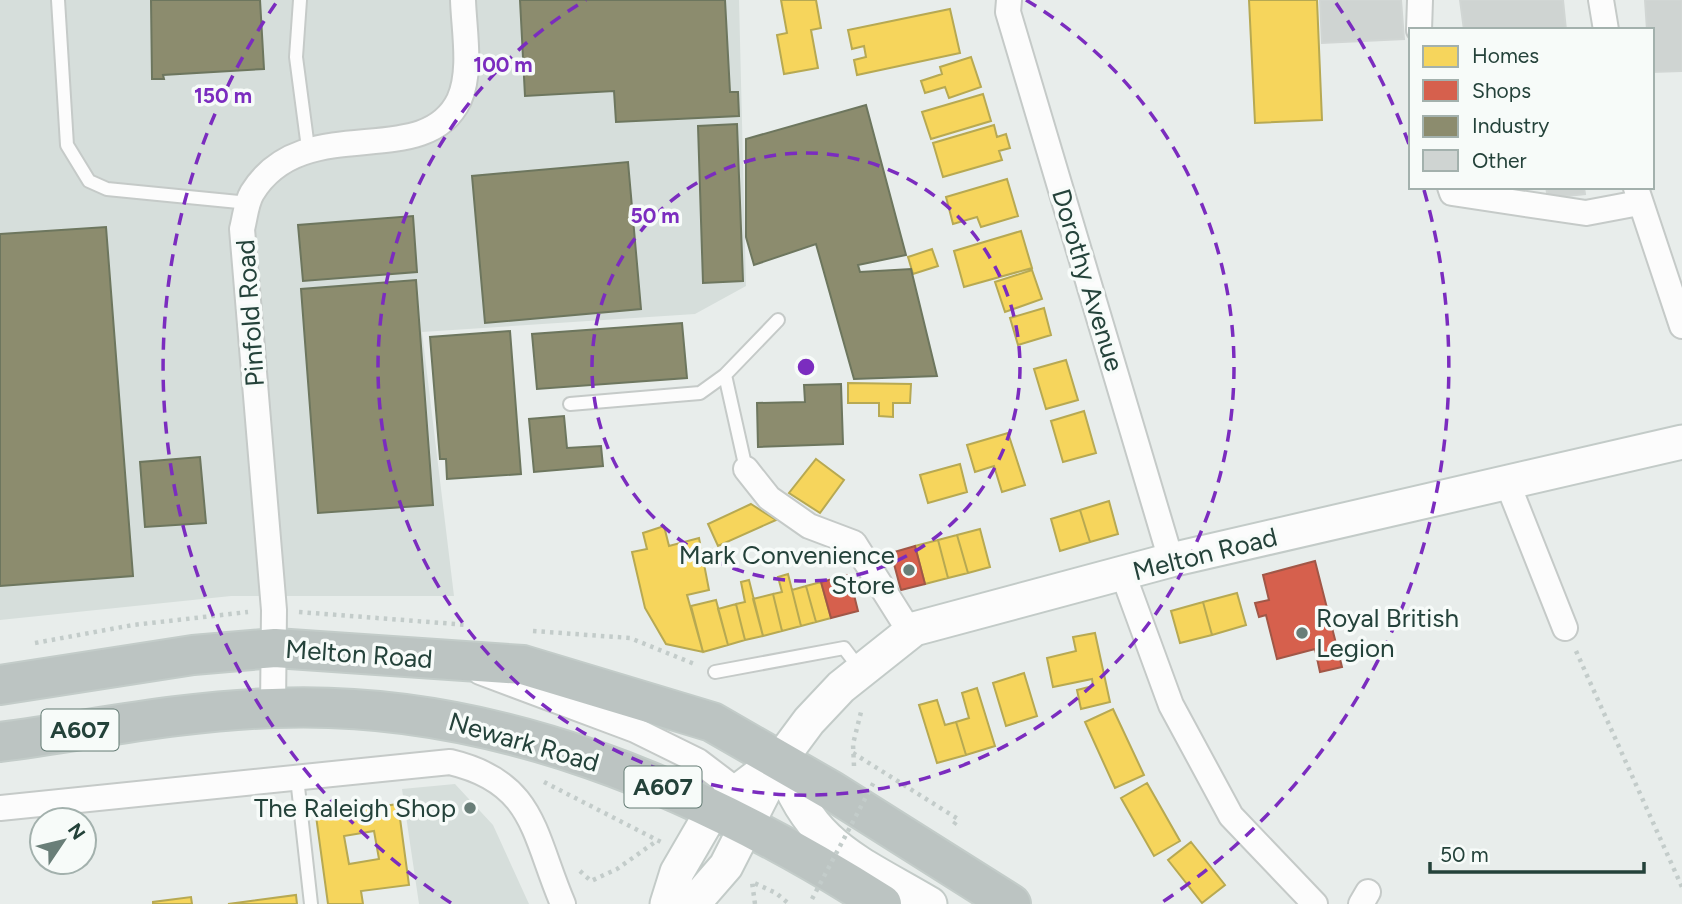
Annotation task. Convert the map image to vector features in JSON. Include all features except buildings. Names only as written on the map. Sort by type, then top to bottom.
[{"type":"highway","name":"Melton Road","points":[[0,685],[179,656],[275,648],[523,665],[712,722],[780,760]]},
{"type":"highway","name":"Melton Road","points":[[0,742],[160,717],[273,708],[361,709],[426,715]]},
{"type":"highway","name":"Newark Road","points":[[426,715],[494,729],[566,750],[731,810],[882,904]]},
{"type":"highway","name":"A607","points":[[780,760],[1011,904]]},
{"type":"street","name":"Pinfold Road","points":[[273,708],[275,648],[242,229],[248,203],[251,195],[272,169],[308,148],[424,135],[443,122],[459,100],[466,70],[463,0]]},
{"type":"street","name":"Dorothy Avenue","points":[[1009,0],[1008,12],[1171,560]]},
{"type":"street","points":[[1419,28],[1420,0]]},
{"type":"street","points":[[1601,0],[1606,28]]},
{"type":"street","points":[[1451,189],[1452,193],[1586,213],[1637,195],[1682,326]]},
{"type":"street","name":"Melton Road","points":[[731,810],[780,760],[809,721],[841,687],[910,632],[969,612],[1171,560],[1682,442]]},
{"type":"street","points":[[746,469],[769,498],[809,526],[854,543],[910,632]]},
{"type":"street","points":[[1507,482],[1565,628]]},
{"type":"street","points":[[1123,574],[1171,705],[1230,816],[1315,904]]},
{"type":"street","points":[[443,659],[635,730],[707,766],[731,810],[726,866],[693,904]]},
{"type":"street","points":[[780,760],[797,801],[819,833],[854,858],[930,904]]},
{"type":"street","points":[[0,807],[450,762],[494,776],[523,804],[563,904]]},
{"type":"street","points":[[667,904],[677,872],[731,810]]},
{"type":"lane","points":[[58,0],[67,145],[89,181],[107,189],[248,203]]},
{"type":"lane","points":[[300,0],[296,57],[308,148]]},
{"type":"lane","points":[[570,404],[700,393],[724,375],[778,320]]},
{"type":"lane","points":[[724,375],[746,469]]},
{"type":"lane","points":[[715,672],[844,648],[861,671]]},
{"type":"lane","points":[[298,778],[311,904]]},
{"type":"path","points":[[1565,628],[1682,887]]},
{"type":"path","points":[[854,766],[853,752],[958,819],[951,828],[941,821]]},
{"type":"path","points":[[812,899],[875,780],[886,787]]},
{"type":"path","points":[[544,860],[562,855],[591,881],[617,869],[658,840]]},
{"type":"path","points":[[755,904],[752,882],[776,893],[789,904]]},
{"type":"shaded area","points":[[0,0],[739,0],[746,286],[695,314],[422,332],[454,596],[231,596],[0,620]]},
{"type":"shaded area","points":[[455,784],[493,825],[529,904],[419,904],[402,789]]},
{"type":"place","name":"Mark Convenience Store","points":[[909,570]]},
{"type":"place","name":"Royal British Legion","points":[[1302,633]]},
{"type":"place","name":"The Raleigh Shop","points":[[470,808]]}]
